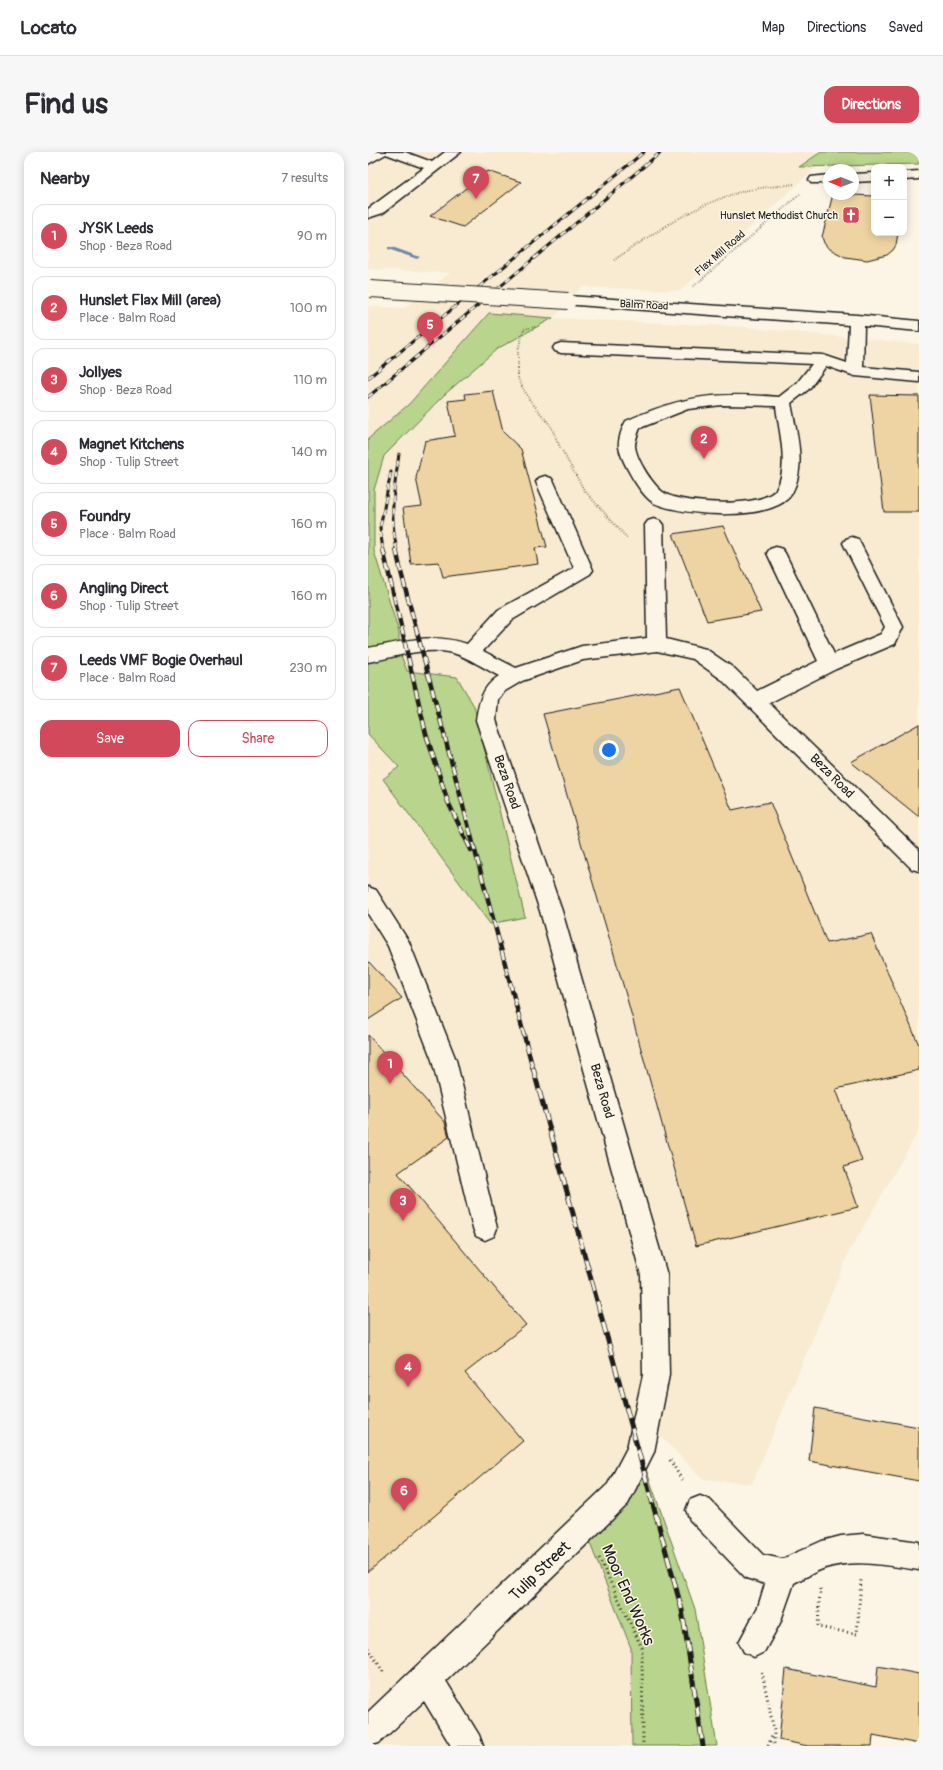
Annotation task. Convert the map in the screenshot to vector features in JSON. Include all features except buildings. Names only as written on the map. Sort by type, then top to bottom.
[{"type":"street","points":[[368,160],[381,152]]},
{"type":"street","points":[[392,152],[434,167]]},
{"type":"street","points":[[368,214],[378,210],[454,152]]},
{"type":"street","points":[[907,176],[919,175]]},
{"type":"street","points":[[859,178],[871,177]]},
{"type":"street","name":"Balm Road","points":[[369,289],[671,307],[857,320],[919,326]]},
{"type":"street","points":[[855,372],[857,320]]},
{"type":"street","points":[[561,348],[823,360],[855,372],[919,377]]},
{"type":"street","points":[[783,402],[791,448],[791,474],[783,494],[769,503],[733,508],[698,508],[659,499],[642,479],[627,446],[632,425],[660,413],[701,401],[744,400],[783,402],[803,386],[823,360]]},
{"type":"street","points":[[471,652],[504,615],[584,570],[545,482]]},
{"type":"street","points":[[654,525],[657,644]]},
{"type":"street","points":[[755,701],[829,664],[888,639],[894,627],[852,543]]},
{"type":"street","points":[[776,553],[829,664]]},
{"type":"street","points":[[368,655],[432,644],[453,647],[471,652],[515,676]]},
{"type":"street","name":"Beza Road","points":[[656,1375],[654,1275],[552,911],[486,720],[489,698],[498,686],[515,676],[582,653],[657,644],[700,654],[728,674],[919,863]]},
{"type":"street","points":[[368,896],[398,942],[444,1060],[485,1228]]},
{"type":"street","name":"Tulip Street","points":[[368,1732],[428,1678],[618,1494],[640,1452],[656,1375]]},
{"type":"street","points":[[700,1510],[756,1568],[783,1573],[822,1555],[841,1550],[863,1548],[919,1556]]},
{"type":"street","points":[[754,1642],[770,1613],[783,1573]]},
{"type":"street","points":[[428,1678],[468,1746]]},
{"type":"path","points":[[614,260],[663,228],[703,205],[738,192],[770,189],[822,180]]},
{"type":"path","name":"Flax Mill Road","points":[[671,307],[822,180]]},
{"type":"path","points":[[542,327],[528,327],[524,329],[518,350],[518,379],[529,399],[552,426],[559,445],[584,490],[620,532],[654,564]]},
{"type":"path","points":[[647,1422],[700,1510]]},
{"type":"path","name":"Moor End Works","points":[[584,1528],[642,1648],[643,1746]]},
{"type":"path","points":[[822,1555],[818,1627],[857,1634],[863,1548]]},
{"type":"path","points":[[754,1642],[766,1684],[774,1731],[774,1746]]},
{"type":"path","points":[[768,1746],[774,1731]]},
{"type":"shaded area","points":[[368,152],[821,152],[800,167],[818,166],[680,291],[582,287],[554,318],[732,326],[919,344],[919,1130],[849,1252],[752,1484],[702,1479],[647,1422],[585,1528],[631,1648],[632,1746],[368,1746],[368,734],[400,767],[383,779],[490,924],[525,917],[457,677],[407,671],[399,650],[399,633],[374,551],[374,490],[384,456],[444,395],[497,349],[553,318],[489,313],[409,404],[368,439],[368,306],[404,308],[450,273],[368,269]]},
{"type":"green space","points":[[821,152],[919,152],[919,164],[859,166],[859,164],[823,164],[823,166],[799,167]]},
{"type":"green space","points":[[489,313],[553,318],[497,349],[444,395],[384,456],[374,490],[374,551],[399,633],[399,650],[407,671],[457,677],[474,706],[525,917],[490,924],[383,779],[399,767],[368,734],[368,439],[409,404]]},
{"type":"green space","points":[[640,1452],[695,1609],[717,1746],[632,1746],[631,1648],[584,1528]]},
{"type":"waterway","points":[[390,248],[417,257]]},
{"type":"railway","points":[[368,378],[644,152]]},
{"type":"railway","points":[[368,397],[661,152]]},
{"type":"railway","points":[[397,550],[393,525],[393,502],[399,454]]},
{"type":"railway","points":[[383,550],[380,528],[391,472]]},
{"type":"railway","points":[[383,549],[426,734],[448,802],[471,850]]},
{"type":"railway","points":[[396,549],[533,1069]]},
{"type":"railway","points":[[533,1068],[682,1610],[703,1746]]},
{"type":"place","name":"Leeds VMF Bogie Overhaul","points":[[476,199]]},
{"type":"place","name":"Hunslet Methodist Church","points":[[851,215]]},
{"type":"place","name":"Foundry","points":[[430,345]]},
{"type":"place","name":"Hunslet Flax Mill (area)","points":[[704,459]]},
{"type":"place","name":"JYSK Leeds","points":[[390,1084]]},
{"type":"place","name":"Jollyes","points":[[403,1221]]},
{"type":"place","name":"Magnet Kitchens","points":[[408,1387]]},
{"type":"place","name":"Angling Direct","points":[[404,1511]]}]
